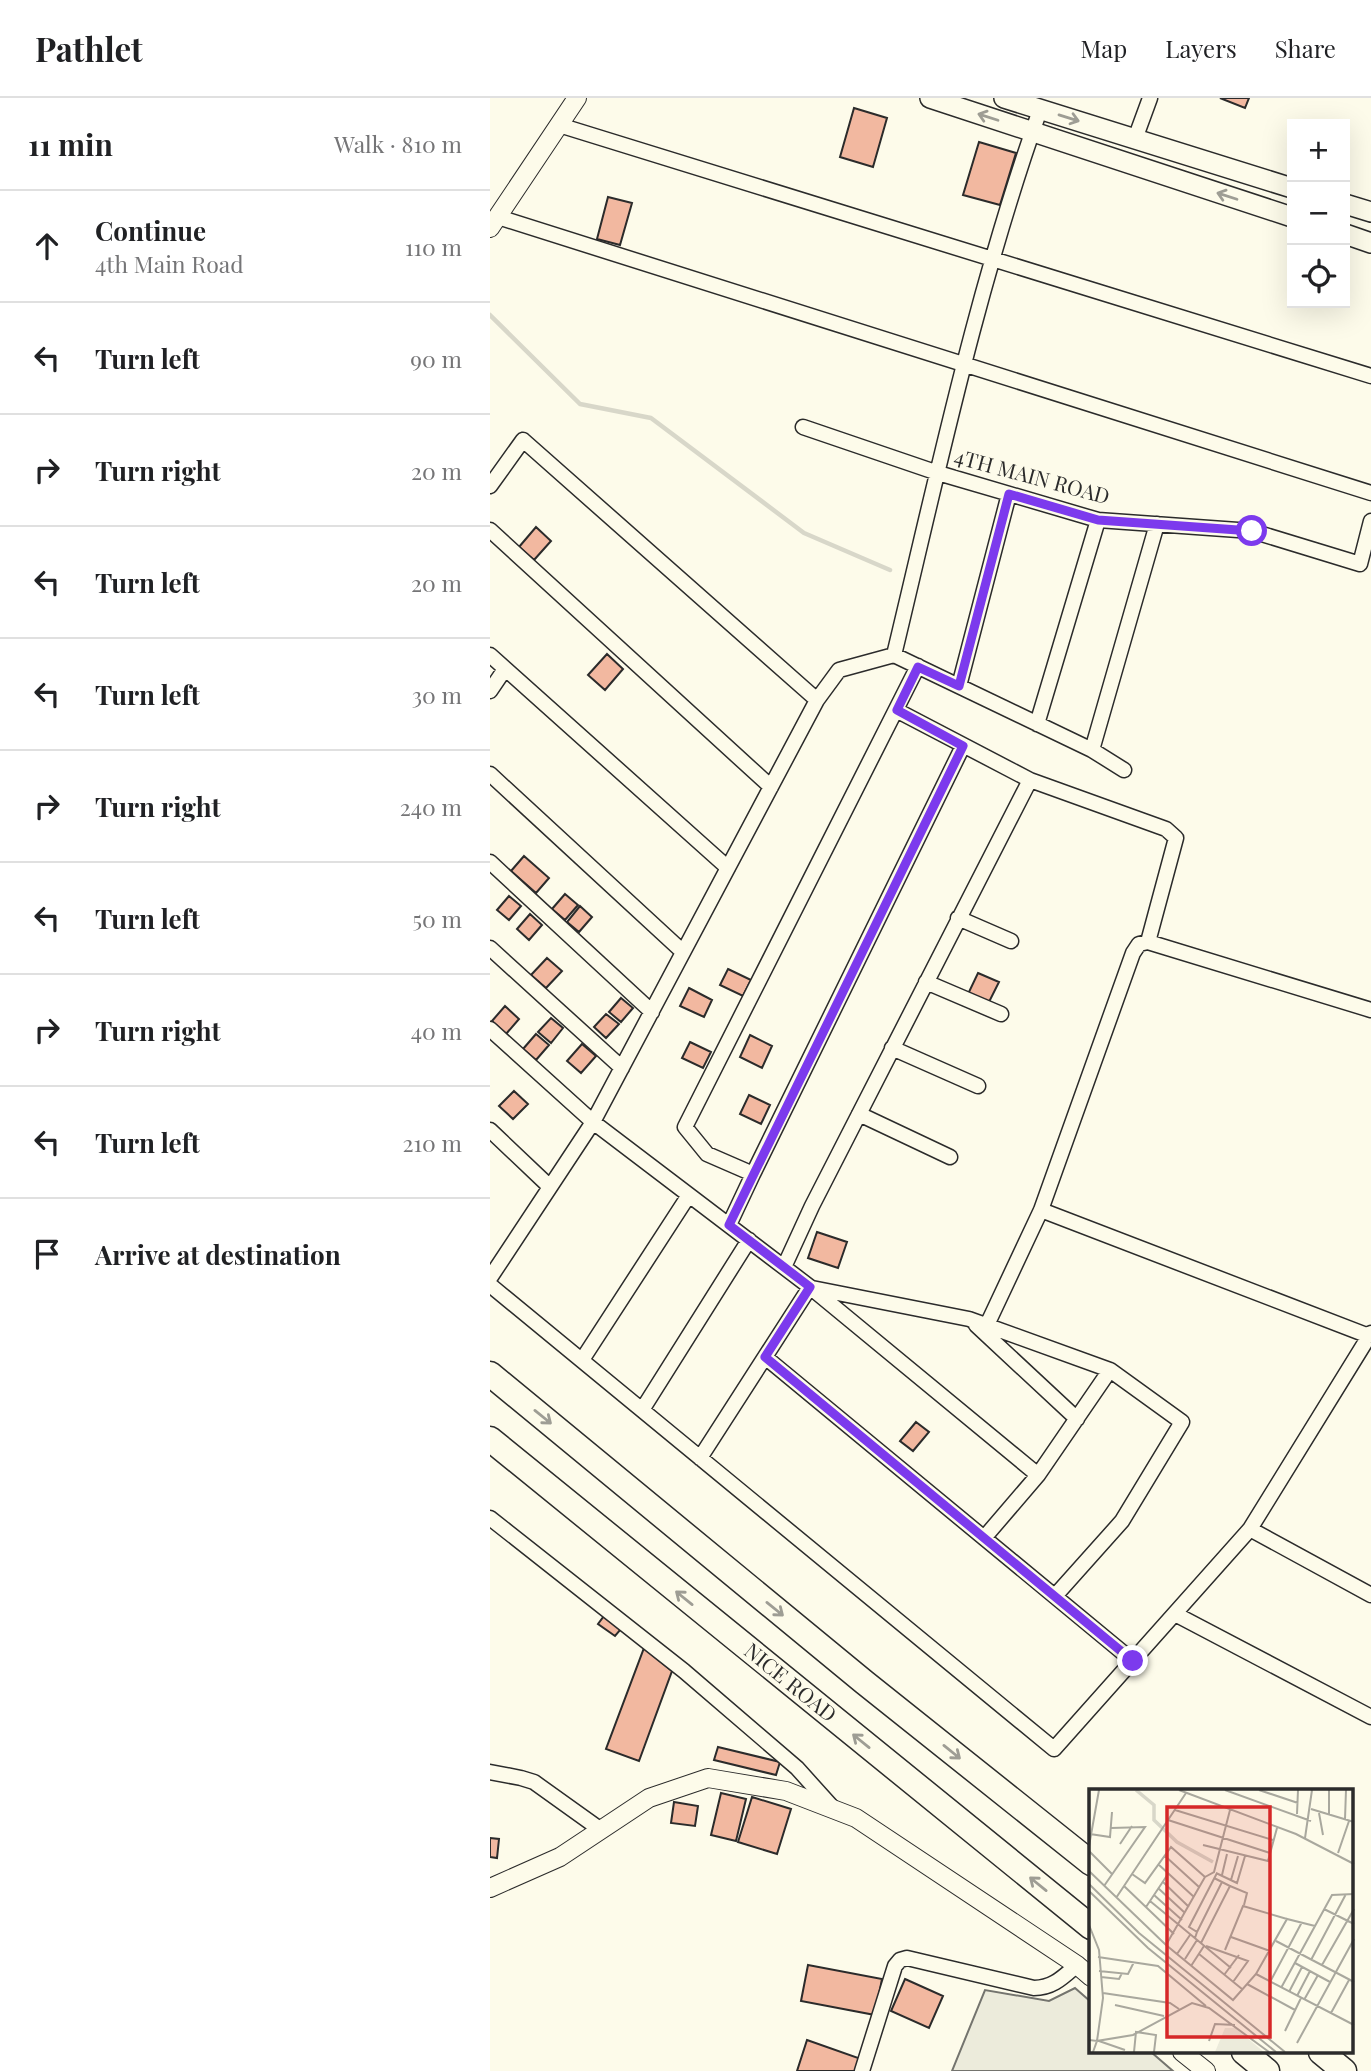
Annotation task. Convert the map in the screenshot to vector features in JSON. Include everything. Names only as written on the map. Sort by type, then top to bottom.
[{"type":"highway","points":[[490,1374],[864,1682],[1089,1861]]},
{"type":"highway","name":"NICE ROAD","points":[[490,1438],[1089,1925]]},
{"type":"highway","points":[[1245,2053],[1267,2071]]},
{"type":"highway","points":[[1322,2053],[1344,2071]]},
{"type":"main road","points":[[930,98],[1287,215]]},
{"type":"main road","points":[[1003,98],[1287,186]]},
{"type":"main road","points":[[1350,206],[1371,212]]},
{"type":"main road","points":[[1350,236],[1371,243]]},
{"type":"street","points":[[577,98],[494,223],[963,364],[1371,493]]},
{"type":"street","points":[[1135,139],[1150,98]]},
{"type":"street","points":[[894,655],[963,364],[992,258],[1040,110]]},
{"type":"street","points":[[559,125],[1371,376]]},
{"type":"street","name":"4TH MAIN ROAD","points":[[803,427],[938,473],[1098,520],[1252,531],[1360,564],[1371,521]]},
{"type":"street","points":[[490,486],[523,440],[817,700]]},
{"type":"street","points":[[959,686],[1009,494]]},
{"type":"street","points":[[1037,724],[1098,520]]},
{"type":"street","points":[[1092,750],[1157,524]]},
{"type":"street","points":[[490,530],[771,787]]},
{"type":"street","points":[[490,655],[728,868]]},
{"type":"street","points":[[490,1278],[593,1122],[817,700],[839,670],[894,655],[1092,750],[1124,770]]},
{"type":"street","points":[[753,1174],[708,1154],[685,1127],[918,667]]},
{"type":"street","points":[[490,691],[505,669]]},
{"type":"street","points":[[897,710],[1030,780],[1166,829],[1176,838],[1149,942]]},
{"type":"street","points":[[729,1225],[963,746]]},
{"type":"street","points":[[490,774],[683,952]]},
{"type":"street","points":[[784,1267],[812,1206],[1030,780]]},
{"type":"street","points":[[490,862],[652,1012]]},
{"type":"street","points":[[958,918],[1011,941]]},
{"type":"street","points":[[987,1325],[1041,1210],[1133,953],[1139,944],[1149,942],[1371,1010]]},
{"type":"street","points":[[490,948],[622,1068]]},
{"type":"street","points":[[926,982],[1001,1014]]},
{"type":"street","points":[[490,1028],[593,1122],[810,1287],[1038,1475]]},
{"type":"street","points":[[892,1048],[978,1086]]},
{"type":"street","points":[[859,1114],[950,1157]]},
{"type":"street","points":[[490,1130],[550,1187]]},
{"type":"street","points":[[582,1360],[689,1195]]},
{"type":"street","points":[[490,1285],[1054,1749],[1250,1528],[1370,1335],[1041,1210]]},
{"type":"street","points":[[642,1410],[749,1240]]},
{"type":"street","points":[[810,1287],[987,1325],[1110,1370],[1182,1422],[1122,1521],[1055,1596]]},
{"type":"street","points":[[700,1458],[810,1287]]},
{"type":"street","points":[[969,1319],[1077,1419]]},
{"type":"street","points":[[765,1357],[1133,1661]]},
{"type":"street","points":[[984,1538],[1038,1475],[1110,1370]]},
{"type":"street","points":[[490,1518],[684,1671],[797,1768],[834,1809]]},
{"type":"street","points":[[1250,1528],[1371,1595]]},
{"type":"street","points":[[1175,1614],[1371,1717]]},
{"type":"street","points":[[490,1772],[534,1782],[601,1830]]},
{"type":"street","points":[[490,1888],[560,1857],[649,1798],[708,1778],[786,1791],[856,1818],[1089,1975]]},
{"type":"street","points":[[862,2071],[895,1966],[900,1960],[908,1958],[1034,1988],[1055,1984],[1077,1965]]},
{"type":"street","points":[[1183,2053],[1206,2071]]},
{"type":"shaded area","points":[[1075,1988],[1089,2000],[1089,2053],[1152,2053],[1173,2071],[952,2071],[985,1990],[1049,2001]]},
{"type":"building","points":[[1220,98],[1249,98],[1245,108]]},
{"type":"building","points":[[854,108],[887,118],[873,167],[840,157]]},
{"type":"building","points":[[979,142],[1016,153],[1000,205],[963,195]]},
{"type":"building","points":[[608,197],[632,203],[620,245],[597,239]]},
{"type":"building","points":[[536,527],[551,541],[534,560],[519,547]]},
{"type":"building","points":[[607,654],[623,669],[605,690],[588,675]]},
{"type":"building","points":[[524,856],[549,878],[536,893],[511,871]]},
{"type":"building","points":[[565,894],[578,905],[565,920],[552,909]]},
{"type":"building","points":[[509,896],[521,906],[509,920],[497,910]]},
{"type":"building","points":[[580,906],[592,917],[579,932],[567,922]]},
{"type":"building","points":[[530,914],[542,925],[529,940],[517,929]]},
{"type":"building","points":[[547,958],[562,971],[546,988],[531,975]]},
{"type":"building","points":[[728,969],[751,980],[743,996],[720,985]]},
{"type":"building","points":[[978,973],[999,982],[988,1004],[968,994]]},
{"type":"building","points":[[689,988],[712,1000],[704,1017],[680,1006]]},
{"type":"building","points":[[621,998],[633,1008],[621,1022],[609,1012]]},
{"type":"building","points":[[505,1006],[519,1019],[506,1034],[492,1021]]},
{"type":"building","points":[[606,1014],[619,1024],[606,1038],[594,1027]]},
{"type":"building","points":[[551,1018],[563,1028],[551,1043],[538,1032]]},
{"type":"building","points":[[536,1034],[549,1045],[536,1060],[523,1049]]},
{"type":"building","points":[[750,1035],[772,1046],[762,1068],[740,1057]]},
{"type":"building","points":[[690,1042],[711,1052],[703,1068],[682,1058]]},
{"type":"building","points":[[582,1044],[596,1056],[581,1073],[567,1061]]},
{"type":"building","points":[[514,1091],[528,1104],[513,1119],[499,1106]]},
{"type":"building","points":[[749,1095],[770,1105],[761,1124],[740,1114]]},
{"type":"building","points":[[817,1232],[847,1242],[838,1268],[808,1258]]},
{"type":"building","points":[[916,1422],[929,1432],[913,1451],[900,1441]]},
{"type":"building","points":[[604,1616],[621,1629],[615,1636],[598,1624]]},
{"type":"building","points":[[644,1648],[672,1671],[639,1761],[606,1749]]},
{"type":"building","points":[[718,1747],[780,1762],[776,1775],[714,1760]]},
{"type":"building","points":[[721,1793],[746,1799],[736,1841],[711,1835]]},
{"type":"building","points":[[752,1797],[791,1809],[777,1854],[738,1842]]},
{"type":"building","points":[[674,1802],[698,1806],[695,1826],[671,1823]]},
{"type":"building","points":[[490,1838],[499,1839],[497,1858],[490,1857]]},
{"type":"building","points":[[808,1965],[882,1979],[875,2015],[801,2001]]},
{"type":"building","points":[[905,1979],[943,1996],[929,2028],[891,2011]]},
{"type":"building","points":[[807,2040],[864,2060],[860,2071],[797,2071]]},
{"type":"waterway","points":[[490,315],[580,404],[651,418],[804,533],[890,570]]},
{"type":"route","points":[[1133,1661],[765,1357],[810,1287],[729,1225],[963,746],[897,710],[918,667],[959,686],[1009,494],[1098,520],[1252,531]]}]
